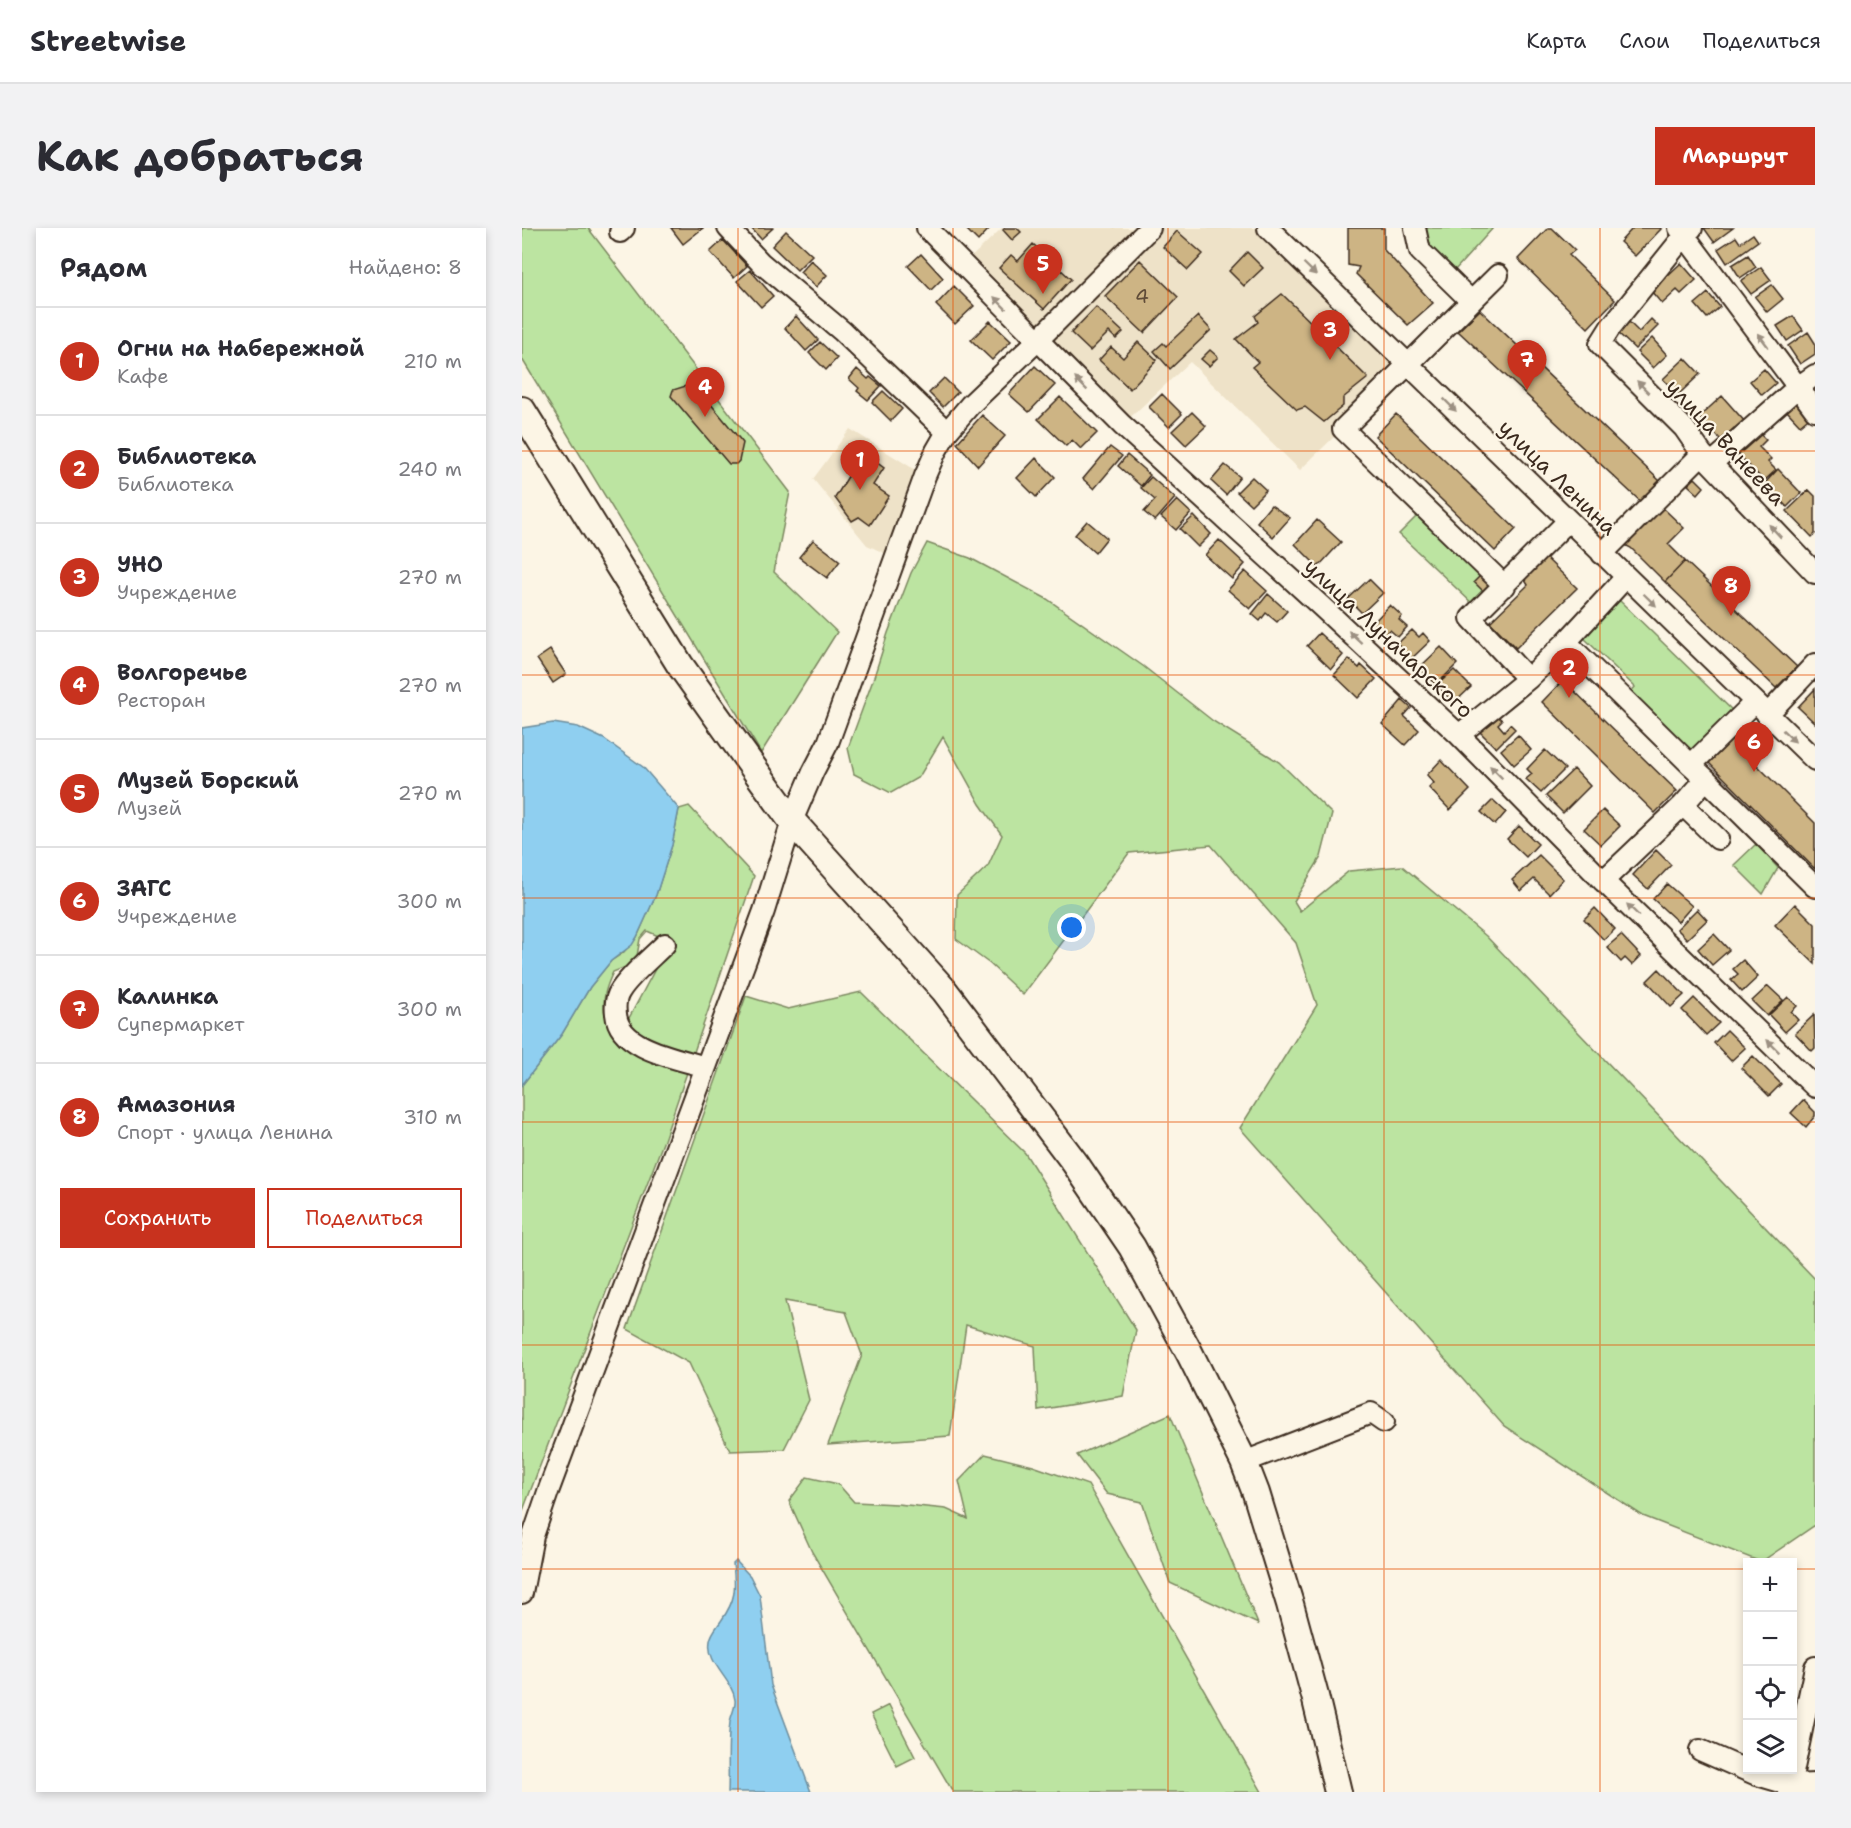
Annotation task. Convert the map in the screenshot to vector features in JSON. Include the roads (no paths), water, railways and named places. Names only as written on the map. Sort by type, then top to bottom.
[{"type":"main road","points":[[522,410],[680,665],[792,821],[944,990],[1075,1163],[1132,1247],[1189,1352],[1244,1462],[1256,1493],[1290,1604],[1338,1792]]},
{"type":"street","points":[[728,228],[761,263],[842,331],[947,432]]},
{"type":"street","name":"улица Луначарского","points":[[927,228],[1122,425],[1459,735],[1603,881],[1815,1087]]},
{"type":"street","points":[[522,1593],[533,1536],[549,1489],[764,911],[792,821],[828,743],[936,451],[947,432],[970,405],[1150,228]]},
{"type":"street","name":"улица Ленина","points":[[1268,228],[1815,760]]},
{"type":"street","points":[[1415,228],[1420,250],[1471,301]]},
{"type":"street","points":[[1685,230],[1815,410]]},
{"type":"street","name":"улица Ванеева","points":[[1685,230],[1599,344],[1684,428],[1707,459],[1815,573]]},
{"type":"street","points":[[1498,275],[1343,429],[1505,586]]},
{"type":"street","points":[[1602,554],[1707,459],[1815,375]]},
{"type":"street","points":[[1528,679],[1471,618],[1568,521]]},
{"type":"street","points":[[1459,735],[1528,679],[1626,577]]},
{"type":"street","points":[[1566,642],[1815,887]]},
{"type":"street","points":[[1691,765],[1815,664]]},
{"type":"street","points":[[1603,881],[1683,805],[1706,779]]},
{"type":"street","points":[[1683,805],[1718,839]]},
{"type":"street","points":[[665,944],[620,992],[616,1009],[617,1023],[629,1039],[644,1047],[706,1067]]},
{"type":"street","points":[[1244,1462],[1371,1413],[1384,1422]]},
{"type":"street","points":[[1790,1788],[1815,1667]]},
{"type":"street","points":[[1700,1750],[1790,1788],[1815,1784]]},
{"type":"water","points":[[553,723],[578,727],[604,739],[643,767],[679,809],[672,845],[656,895],[637,937],[632,945],[611,961],[590,987],[562,1034],[522,1085],[522,728]]},
{"type":"water","points":[[736,1561],[750,1576],[760,1596],[771,1685],[811,1792],[728,1792],[729,1731],[735,1700],[733,1692],[712,1657],[710,1641],[732,1600],[733,1564]]},
{"type":"place","name":"Музей Борский","points":[[1043,294]]},
{"type":"place","name":"УНО","points":[[1330,360]]},
{"type":"place","name":"Калинка","points":[[1527,390]]},
{"type":"place","name":"Волгоречье","points":[[705,417]]},
{"type":"place","name":"Огни на Набережной","points":[[860,490]]},
{"type":"place","name":"Амазония","points":[[1731,616]]},
{"type":"place","name":"Библиотека","points":[[1569,698]]},
{"type":"place","name":"ЗАГС","points":[[1754,772]]}]
